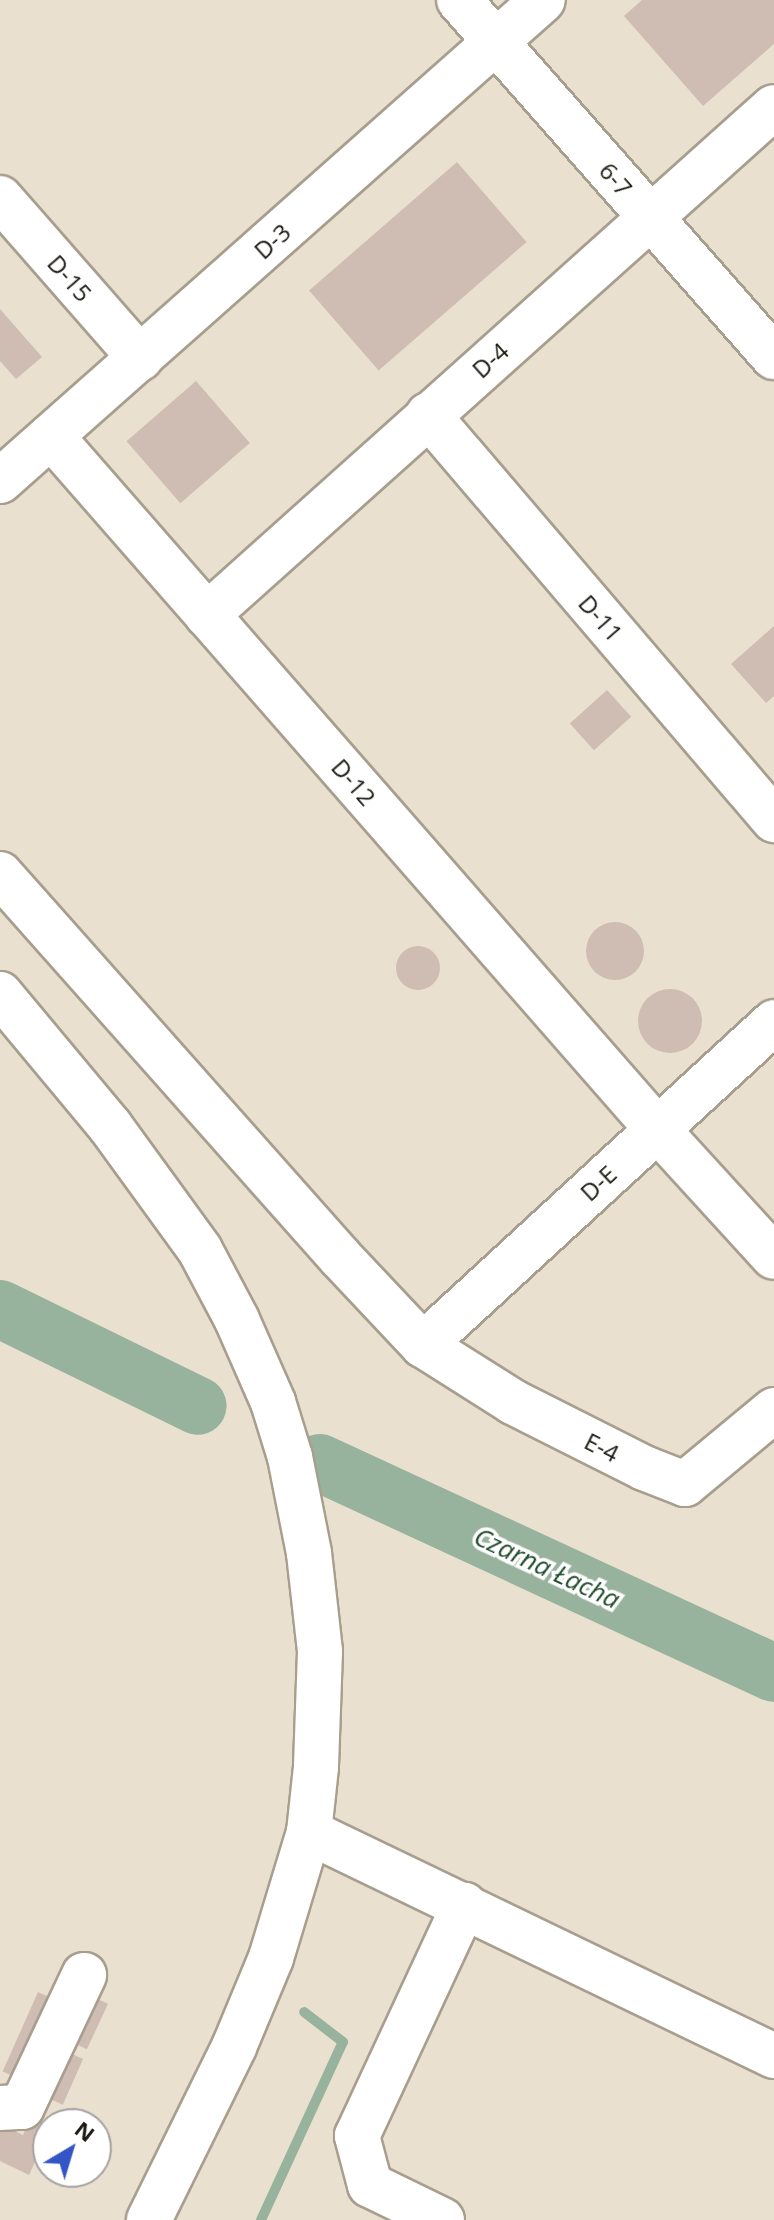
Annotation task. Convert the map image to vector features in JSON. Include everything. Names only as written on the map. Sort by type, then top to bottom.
[{"type":"street","name":"6-7","points":[[459,0],[774,357]]},
{"type":"street","name":"D-3","points":[[0,481],[543,0]]},
{"type":"street","name":"D-4","points":[[207,615],[774,107]]},
{"type":"street","name":"D-15","points":[[0,198],[140,358]]},
{"type":"street","name":"D-11","points":[[428,415],[774,820]]},
{"type":"street","name":"D-12","points":[[51,436],[657,1129]]},
{"type":"street","points":[[0,874],[340,1257],[423,1345]]},
{"type":"street","points":[[0,994],[110,1126],[200,1250],[237,1320],[273,1402],[303,1511],[320,1651],[316,1767],[309,1832],[271,1958],[234,2047],[149,2220]]},
{"type":"street","name":"D-E","points":[[423,1345],[774,1022]]},
{"type":"street","points":[[657,1129],[774,1257]]},
{"type":"street","name":"E-4","points":[[423,1345],[513,1402],[644,1468],[685,1484],[733,1448],[774,1410]]},
{"type":"street","points":[[309,1832],[774,2056]]},
{"type":"street","points":[[442,2220],[370,2185],[357,2136],[464,1905]]},
{"type":"street","points":[[0,2108],[22,2107],[84,1975]]},
{"type":"building","points":[[642,0],[774,0],[774,44],[703,106],[624,16]]},
{"type":"building","points":[[457,162],[527,242],[379,371],[309,291]]},
{"type":"building","points":[[0,309],[42,357],[16,379],[0,361]]},
{"type":"building","points":[[196,381],[250,443],[180,503],[127,441]]},
{"type":"building","points":[[774,626],[774,696],[766,703],[731,664]]},
{"type":"building","points":[[607,690],[631,717],[594,750],[570,723]]},
{"type":"building","points":[[615,922],[636,930],[644,951],[636,972],[615,980],[594,972],[586,951],[594,930]]},
{"type":"building","points":[[418,946],[434,952],[440,968],[434,984],[418,990],[402,984],[396,968],[402,952]]},
{"type":"building","points":[[670,989],[688,995],[696,1003],[702,1021],[696,1039],[688,1047],[670,1053],[652,1047],[644,1039],[638,1021],[644,1003],[652,995]]},
{"type":"building","points":[[38,1992],[56,2000],[21,2080],[3,2071]]},
{"type":"building","points":[[89,1995],[108,2004],[87,2049],[68,2040]]},
{"type":"building","points":[[63,2050],[83,2059],[63,2105],[43,2096]]},
{"type":"building","points":[[29,2121],[32,2122],[32,2169],[29,2175],[0,2161],[0,2124],[23,2135]]},
{"type":"waterway","name":"Czarna Łacha","points":[[0,1309],[198,1406]]},
{"type":"waterway","name":"Czarna Łacha","points":[[320,1463],[774,1673]]},
{"type":"waterway","points":[[261,2220],[343,2042],[304,2012]]}]
